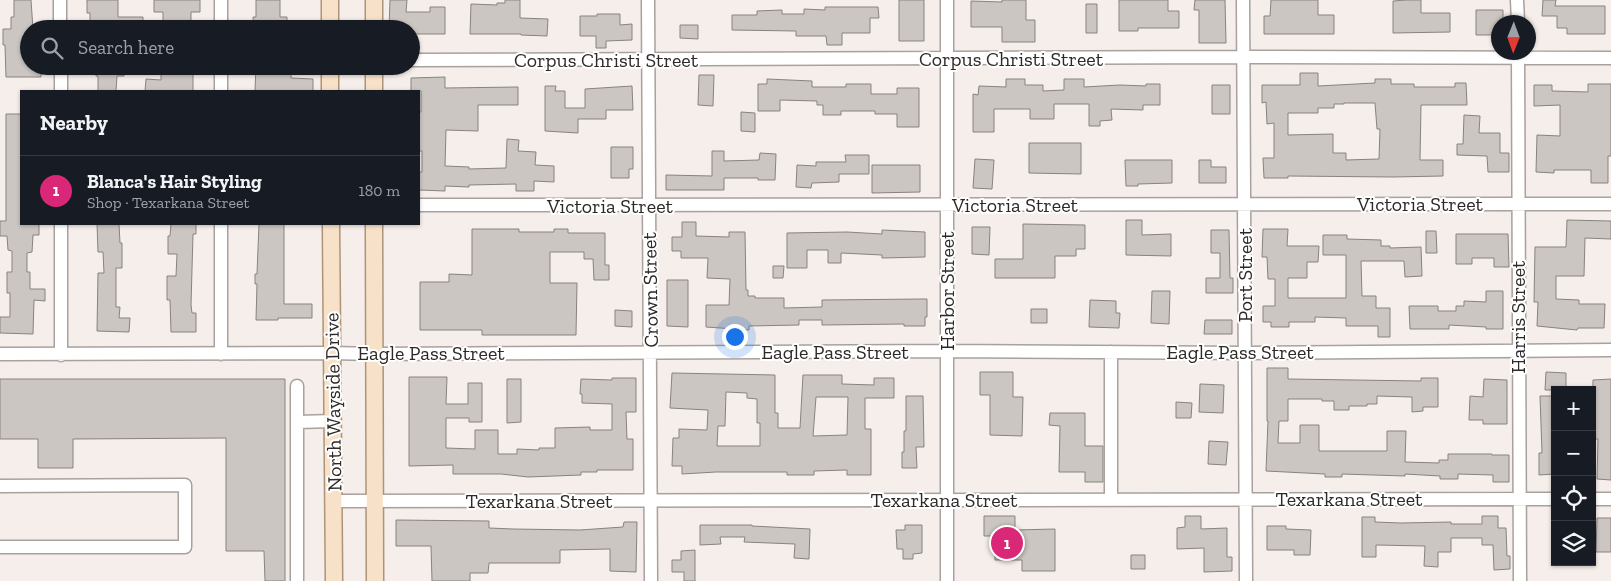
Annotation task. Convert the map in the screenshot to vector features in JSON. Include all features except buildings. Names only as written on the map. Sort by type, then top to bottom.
[{"type":"main road","points":[[330,0],[330,20]]},
{"type":"main road","points":[[374,0],[374,20]]},
{"type":"main road","points":[[330,75],[330,90]]},
{"type":"main road","points":[[374,75],[374,90]]},
{"type":"main road","name":"North Wayside Drive","points":[[331,225],[334,581]]},
{"type":"main road","name":"North Wayside Drive","points":[[374,225],[375,581]]},
{"type":"street","points":[[60,0],[60,20]]},
{"type":"street","points":[[221,0],[221,20]]},
{"type":"street","name":"Crown Street","points":[[648,0],[651,581]]},
{"type":"street","name":"Harbor Street","points":[[947,0],[947,581]]},
{"type":"street","name":"Port Street","points":[[1243,0],[1246,581]]},
{"type":"street","points":[[1517,0],[1518,15]]},
{"type":"street","name":"Corpus Christi Street","points":[[420,60],[1491,55]]},
{"type":"street","name":"Corpus Christi Street","points":[[1536,56],[1611,58]]},
{"type":"street","name":"Harris Street","points":[[1519,60],[1518,350],[1520,581]]},
{"type":"street","points":[[60,75],[60,90]]},
{"type":"street","points":[[221,75],[221,90]]},
{"type":"street","name":"Victoria Street","points":[[420,205],[1611,204]]},
{"type":"street","points":[[61,225],[61,355]]},
{"type":"street","points":[[221,225],[221,354]]},
{"type":"street","name":"Eagle Pass Street","points":[[0,354],[947,351],[1245,353],[1611,350]]},
{"type":"street","points":[[1111,352],[1111,499]]},
{"type":"street","points":[[297,386],[297,581]]},
{"type":"street","points":[[298,422],[333,421]]},
{"type":"street","points":[[0,486],[185,485],[185,547],[0,547]]},
{"type":"street","name":"Texarkana Street","points":[[334,501],[1551,499]]},
{"type":"street","points":[[1596,499],[1611,499]]},
{"type":"place","name":"Blanca's Hair Styling","points":[[1007,543]]}]
